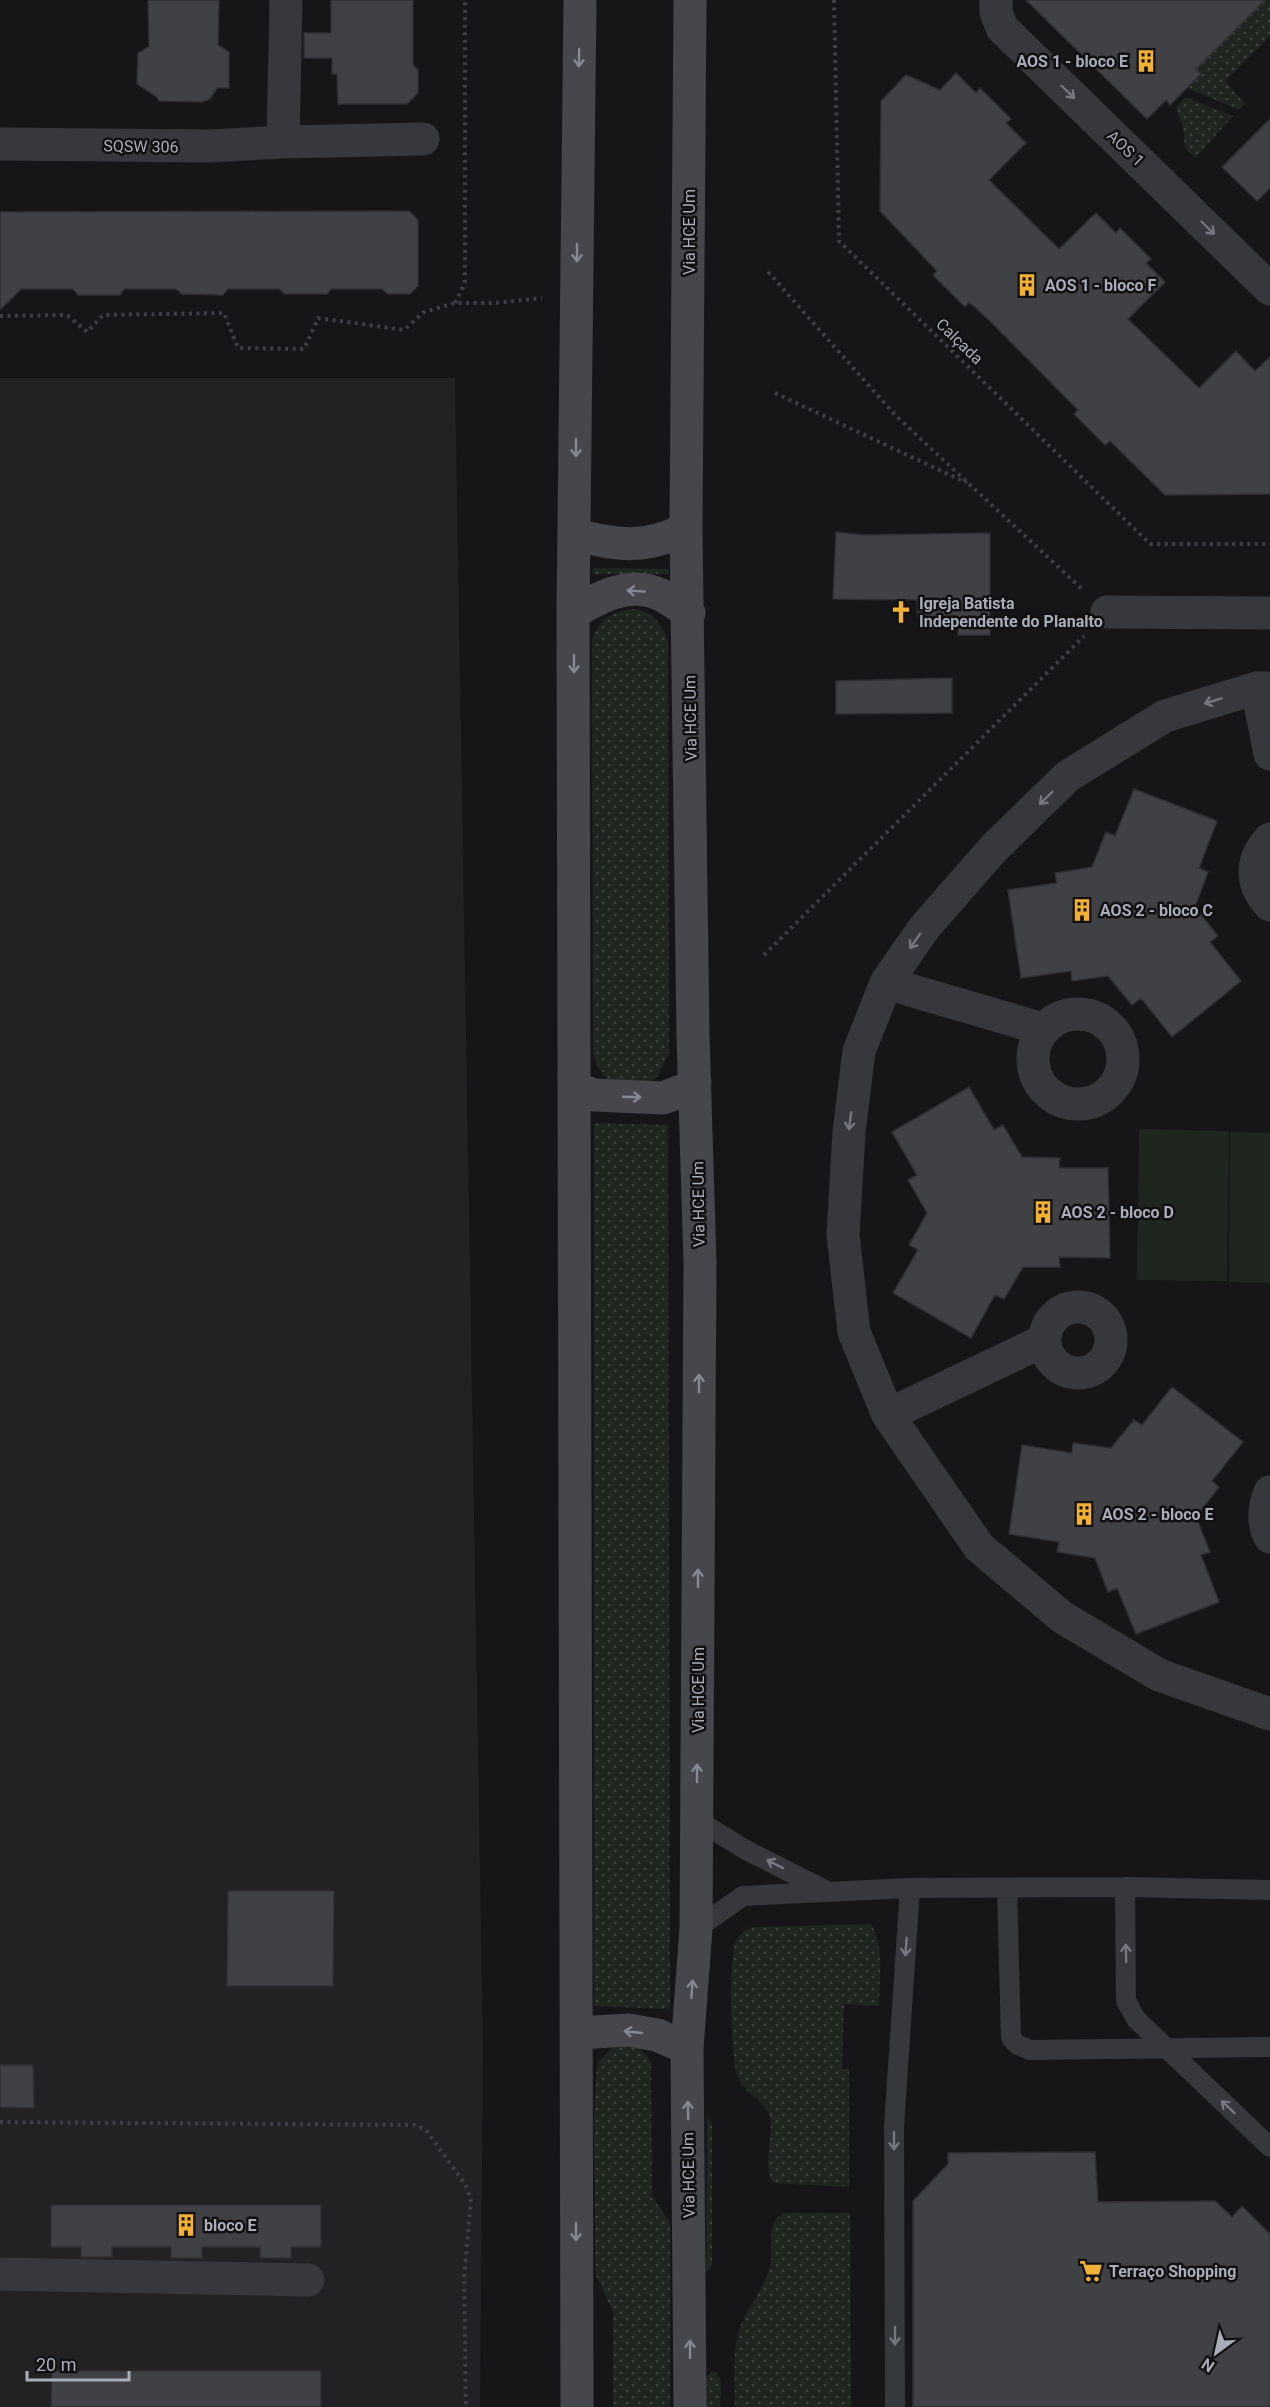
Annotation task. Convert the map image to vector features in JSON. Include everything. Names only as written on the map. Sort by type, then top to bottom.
[{"type":"main road","points":[[579,2399],[573,613],[580,0]]},
{"type":"main road","name":"Via HCE Um","points":[[690,0],[686,529],[700,1263],[696,1929],[687,2048],[690,2407]]},
{"type":"main road","points":[[575,535],[614,543],[642,545],[667,538],[686,529]]},
{"type":"main road","points":[[573,613],[604,594],[632,589],[660,594],[688,613]]},
{"type":"main road","points":[[575,1089],[594,1095],[663,1098],[687,1089],[695,1082]]},
{"type":"main road","points":[[577,2033],[628,2030],[657,2035],[687,2048]]},
{"type":"street","points":[[283,142],[286,0]]},
{"type":"street","name":"AOS 1","points":[[996,0],[996,12],[1002,28],[1270,289]]},
{"type":"street","name":"SQSW 306","points":[[0,144],[209,147],[283,142],[423,139]]},
{"type":"street","points":[[1107,612],[1270,613]]},
{"type":"street","points":[[1270,754],[1264,688],[1165,716],[1068,776],[994,848],[924,928],[886,983],[860,1051],[849,1132],[843,1235],[854,1332],[888,1415],[979,1547],[1062,1617],[1159,1675],[1270,1714]]},
{"type":"street","points":[[1270,839],[1261,849],[1255,863],[1254,879],[1259,893],[1270,905]]},
{"type":"street","points":[[886,983],[1044,1029]]},
{"type":"street","points":[[888,1415],[1045,1341]]},
{"type":"street","points":[[1270,1492],[1265,1505],[1264,1519],[1270,1537]]},
{"type":"street","points":[[0,2274],[308,2280]]},
{"type":"lane","points":[[697,1820],[746,1850],[827,1891]]},
{"type":"lane","points":[[696,1929],[743,1896],[910,1888],[1125,1887],[1270,1890]]},
{"type":"lane","points":[[1125,1887],[1126,2001],[1136,2019],[1270,2147]]},
{"type":"lane","points":[[895,2407],[894,2127],[910,1888]]},
{"type":"lane","points":[[1007,1889],[1011,2038],[1018,2045],[1030,2050],[1270,2047]]},
{"type":"path","points":[[455,303],[465,283],[465,0]]},
{"type":"path","name":"Calçada","points":[[834,0],[839,241],[1150,544],[1270,544]]},
{"type":"path","points":[[764,955],[1107,612],[895,415],[768,274]]},
{"type":"path","points":[[0,316],[68,315],[87,332],[103,315],[224,314],[238,348],[304,349],[318,318],[404,330],[424,312],[455,303],[494,303],[548,298]]},
{"type":"path","points":[[775,393],[970,485]]},
{"type":"path","points":[[0,2122],[415,2126],[426,2130],[465,2184],[471,2199],[464,2278],[466,2407]]},
{"type":"shaded area","points":[[1265,0],[1270,0],[1270,36],[1225,81],[1245,103],[1239,110],[1187,88],[1201,74],[1196,69]]},
{"type":"shaded area","points":[[1185,97],[1233,116],[1195,158],[1185,148],[1183,128],[1176,107]]},
{"type":"shaded area","points":[[0,378],[455,378],[483,2048],[480,2407],[0,2407]]},
{"type":"shaded area","points":[[593,568],[669,569],[668,574],[593,574]]},
{"type":"shaded area","points":[[635,609],[652,616],[668,641],[669,1054],[658,1076],[647,1085],[608,1080],[599,1069],[593,1054],[592,640],[598,626],[608,617],[620,611]]},
{"type":"shaded area","points":[[594,1123],[668,1125],[670,2009],[594,2006]]},
{"type":"shaded area","points":[[1139,1129],[1229,1131],[1227,1281],[1137,1280]]},
{"type":"shaded area","points":[[1230,1132],[1270,1133],[1270,1283],[1229,1282]]},
{"type":"shaded area","points":[[871,1924],[880,1953],[879,2006],[844,2004],[842,2069],[849,2069],[849,2187],[774,2183],[768,2171],[770,2117],[764,2106],[741,2084],[735,2067],[731,1987],[733,1951],[736,1941],[743,1932],[753,1927]]},
{"type":"shaded area","points":[[628,2044],[641,2049],[651,2062],[652,2196],[670,2223],[670,2407],[613,2407],[613,2312],[595,2273],[594,2117],[597,2066],[612,2048]]},
{"type":"shaded area","points":[[707,2116],[712,2124],[712,2265],[706,2273]]},
{"type":"shaded area","points":[[785,2213],[850,2213],[851,2407],[735,2407],[737,2337],[770,2266],[774,2222]]},
{"type":"shaded area","points":[[713,2371],[717,2373],[720,2381],[720,2407],[706,2407],[706,2377]]},
{"type":"building","points":[[148,0],[219,0],[218,45],[229,52],[229,88],[217,88],[210,99],[202,102],[159,101],[157,97],[137,84],[138,53],[149,47]]},
{"type":"building","points":[[331,0],[413,0],[413,65],[418,70],[418,93],[407,104],[338,104],[337,74],[332,74],[332,58],[304,58],[304,33],[331,33]]},
{"type":"building","name":"AOS 1 - bloco E","points":[[1026,0],[1265,0],[1196,69],[1201,74],[1170,105],[1166,100],[1147,119]]},
{"type":"building","name":"AOS 1 - bloco F","points":[[956,73],[976,93],[980,88],[1011,119],[1006,123],[1026,143],[989,180],[1059,249],[1096,213],[1116,233],[1120,228],[1151,259],[1146,263],[1165,282],[1128,319],[1199,388],[1236,351],[1255,371],[1270,357],[1270,494],[1165,495],[1110,441],[1105,445],[1074,414],[1078,410],[989,320],[969,302],[965,307],[933,275],[937,271],[880,211],[881,101],[906,75],[940,90]]},
{"type":"building","points":[[1270,119],[1270,188],[1257,201],[1222,167]]},
{"type":"building","points":[[409,211],[418,220],[418,286],[410,294],[388,294],[382,289],[331,289],[327,294],[285,294],[279,289],[228,289],[223,295],[182,294],[176,289],[124,289],[120,295],[78,295],[73,289],[21,289],[0,310],[0,212]]},
{"type":"building","name":"Igreja Batista Independente do Planalto","points":[[836,532],[864,535],[990,533],[990,635],[958,635],[958,616],[918,617],[917,600],[833,599]]},
{"type":"building","name":"Igreja Batista Independente do Planalto","points":[[952,678],[952,713],[836,714],[836,681]]},
{"type":"building","name":"AOS 2 - bloco C","points":[[1134,789],[1217,821],[1199,868],[1208,872],[1195,907],[1218,936],[1210,942],[1241,981],[1172,1037],[1141,998],[1132,1005],[1108,976],[1072,981],[1071,971],[1021,978],[1008,890],[1057,883],[1055,873],[1092,867],[1106,832],[1115,836]]},
{"type":"building","name":"AOS 2 - bloco D","points":[[969,1087],[994,1130],[1003,1125],[1022,1157],[1060,1158],[1059,1168],[1108,1168],[1110,1258],[1059,1257],[1060,1267],[1023,1267],[1004,1299],[995,1295],[971,1338],[893,1293],[918,1250],[909,1245],[927,1213],[908,1180],[917,1175],[892,1132]]},
{"type":"building","name":"AOS 2 - bloco E","points":[[1172,1387],[1243,1442],[1212,1481],[1219,1487],[1196,1517],[1210,1552],[1201,1555],[1219,1602],[1136,1634],[1117,1588],[1108,1592],[1095,1558],[1057,1552],[1059,1542],[1009,1534],[1022,1445],[1072,1453],[1073,1443],[1111,1448],[1134,1420],[1142,1425]]},
{"type":"building","points":[[228,1891],[334,1891],[333,1986],[227,1986]]},
{"type":"building","points":[[0,2065],[33,2065],[34,2108],[0,2107]]},
{"type":"building","name":"Terraço Shopping","points":[[1095,2152],[1098,2202],[1215,2201],[1232,2217],[1242,2206],[1270,2234],[1270,2407],[913,2407],[913,2201],[948,2164],[948,2153]]},
{"type":"building","name":"bloco E","points":[[51,2205],[321,2205],[321,2247],[291,2247],[291,2258],[260,2258],[260,2247],[202,2247],[202,2258],[171,2258],[171,2247],[112,2247],[112,2257],[81,2257],[81,2247],[51,2247]]},
{"type":"building","points":[[52,2371],[321,2371],[321,2407],[51,2407]]},
{"type":"place","name":"AOS 1 - bloco E","points":[[1146,61]]},
{"type":"place","name":"AOS 1 - bloco F","points":[[1027,285]]},
{"type":"place","name":"Igreja Batista Independente do Planalto","points":[[901,612]]},
{"type":"place","name":"AOS 2 - bloco C","points":[[1082,910]]},
{"type":"place","name":"AOS 2 - bloco D","points":[[1043,1212]]},
{"type":"place","name":"AOS 2 - bloco E","points":[[1084,1514]]},
{"type":"place","name":"bloco E","points":[[186,2225]]},
{"type":"place","name":"Terraço Shopping","points":[[1091,2271]]}]
